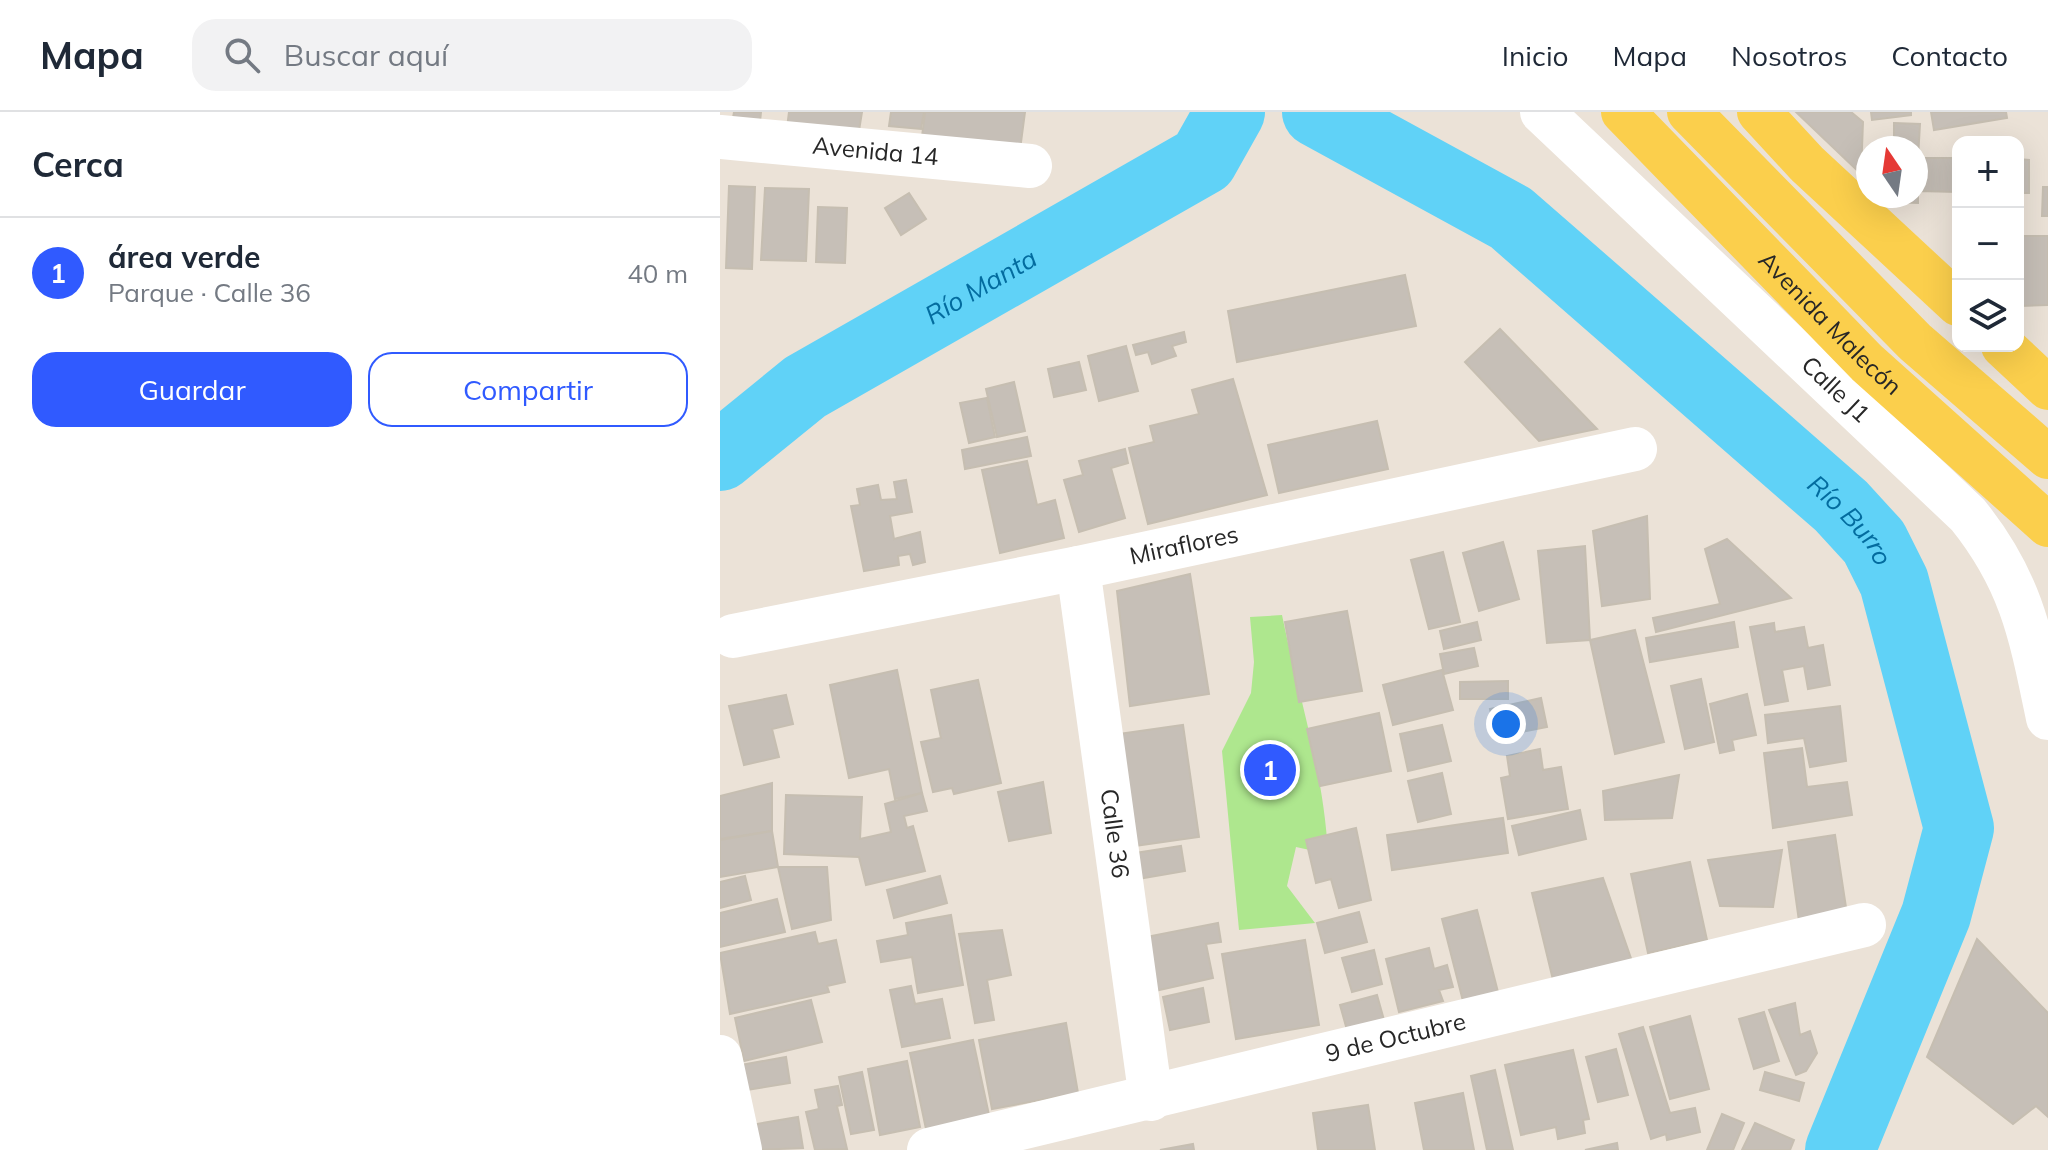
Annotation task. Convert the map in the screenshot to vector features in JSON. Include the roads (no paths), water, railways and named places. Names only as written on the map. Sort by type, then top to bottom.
[{"type":"main road","name":"Avenida Malecón","points":[[1623,112],[1867,363],[2048,525]]},
{"type":"main road","name":"Avenida Malecón","points":[[1689,112],[1915,342],[2048,457]]},
{"type":"main road","points":[[1759,112],[1807,164],[1952,298]]},
{"type":"main road","points":[[2009,352],[2048,388]]},
{"type":"street","name":"Calle J1","points":[[1542,112],[1968,515],[2007,569],[2026,617],[2048,718]]},
{"type":"street","name":"Avenida 14","points":[[720,137],[1030,166]]},
{"type":"street","name":"Miraflores","points":[[733,636],[1078,568],[1635,449]]},
{"type":"street","name":"Calle 36","points":[[1078,568],[1151,1099]]},
{"type":"street","name":"9 de Octubre","points":[[929,1150],[1864,925]]},
{"type":"street","points":[[720,1057],[740,1150]]},
{"type":"waterway","name":"Río Manta","points":[[720,456],[805,387],[1203,160],[1230,112]]},
{"type":"waterway","name":"Río Burro","points":[[1317,112],[1511,218],[1841,506],[1874,542],[1894,582],[1959,828],[1936,915],[1840,1150]]},
{"type":"place","name":"área verde","points":[[1270,770]]}]
